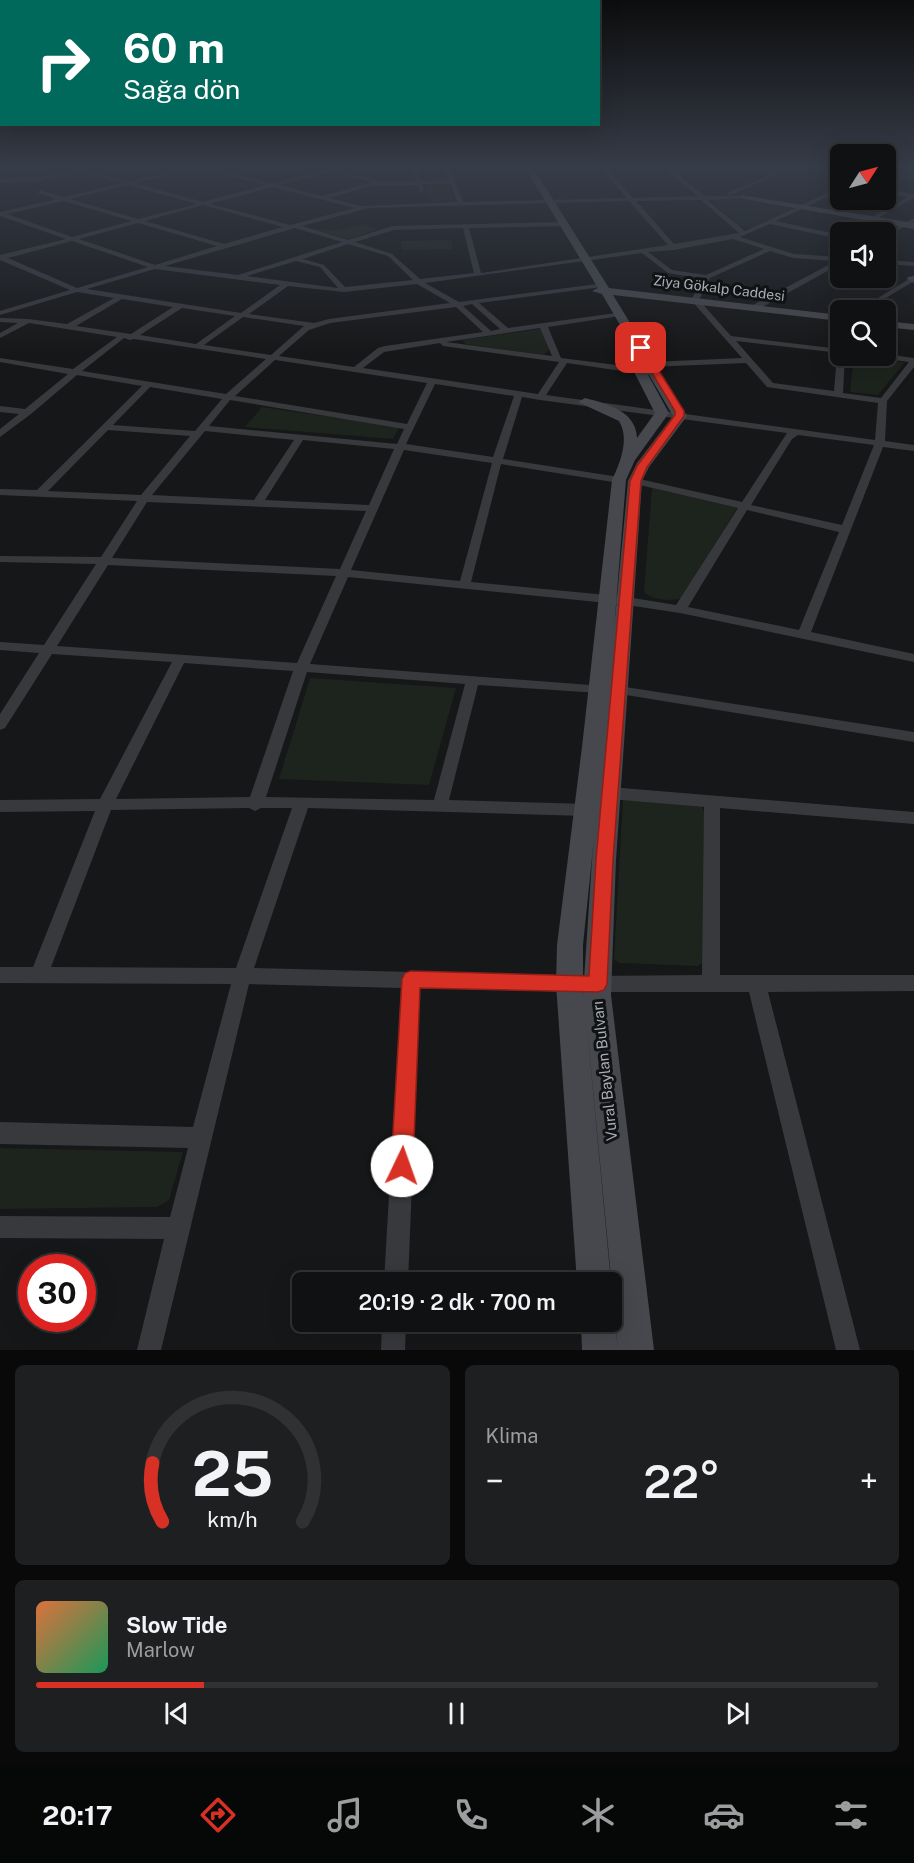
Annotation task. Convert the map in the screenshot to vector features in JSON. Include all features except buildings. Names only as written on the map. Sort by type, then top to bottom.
[{"type":"main road","points":[[563,229],[649,370],[680,411],[671,414]]},
{"type":"main road","name":"Ziya Gökalp Caddesi","points":[[598,288],[830,317]]},
{"type":"main road","points":[[896,325],[914,327]]},
{"type":"main road","points":[[585,402],[622,416],[628,423],[632,431],[628,460]]},
{"type":"main road","name":"Vural Baylan Bulvarı","points":[[636,1350],[605,1079],[598,984],[610,794],[609,690],[628,460],[671,414]]},
{"type":"main road","name":"Vural Baylan Bulvarı","points":[[627,480],[642,466],[671,414]]},
{"type":"main road","name":"Vural Baylan Bulvarı","points":[[593,1272],[569,984],[570,945],[586,810],[609,690]]},
{"type":"main road","points":[[599,1332],[600,1350]]},
{"type":"street","points":[[48,229],[155,267],[344,290],[478,275],[674,248],[734,237],[755,229]]},
{"type":"street","points":[[1,257],[111,229]]},
{"type":"street","points":[[163,229],[223,246]]},
{"type":"street","points":[[0,313],[282,229]]},
{"type":"street","points":[[303,229],[390,255],[419,282],[456,303],[488,333]]},
{"type":"street","points":[[236,277],[390,229]]},
{"type":"street","points":[[464,229],[478,275]]},
{"type":"street","points":[[657,229],[674,248]]},
{"type":"street","points":[[738,229],[744,234]]},
{"type":"street","points":[[803,229],[830,235]]},
{"type":"street","points":[[734,237],[793,256],[830,259]]},
{"type":"street","points":[[644,252],[670,272],[707,277],[768,249]]},
{"type":"street","points":[[1,257],[76,290],[313,326]]},
{"type":"street","points":[[296,259],[321,266],[344,290]]},
{"type":"street","points":[[896,263],[914,264]]},
{"type":"street","points":[[754,308],[830,266]]},
{"type":"street","points":[[707,277],[695,300],[770,385],[883,401]]},
{"type":"street","points":[[878,300],[913,279]]},
{"type":"street","points":[[196,347],[285,284]]},
{"type":"street","points":[[0,725],[50,649],[102,561],[145,497],[227,398],[306,328],[329,321],[456,303],[598,288]]},
{"type":"street","points":[[68,327],[121,297]]},
{"type":"street","points":[[472,301],[505,330]]},
{"type":"street","points":[[27,304],[32,322]]},
{"type":"street","points":[[0,434],[75,372],[125,338],[180,306]]},
{"type":"street","points":[[357,369],[381,350],[614,314]]},
{"type":"street","points":[[0,320],[68,327],[125,338],[914,448]]},
{"type":"street","points":[[0,336],[32,322]]},
{"type":"street","points":[[543,325],[561,359]]},
{"type":"street","points":[[728,338],[830,350]]},
{"type":"street","points":[[426,342],[649,370],[747,360]]},
{"type":"street","points":[[804,634],[880,443],[883,401],[914,361],[896,358]]},
{"type":"street","points":[[540,397],[561,359]]},
{"type":"street","points":[[0,360],[410,426]]},
{"type":"street","points":[[838,394],[840,366]]},
{"type":"street","points":[[255,805],[301,669],[400,447],[433,380]]},
{"type":"street","points":[[39,494],[148,384]]},
{"type":"street","points":[[465,584],[497,461],[519,394]]},
{"type":"street","points":[[0,409],[28,412]]},
{"type":"street","points":[[106,427],[199,431],[400,447],[627,480],[745,505],[846,530]]},
{"type":"street","points":[[680,609],[788,437],[798,431]]},
{"type":"street","points":[[258,502],[300,438]]},
{"type":"street","points":[[0,492],[373,508]]},
{"type":"street","points":[[0,559],[102,561],[343,573],[617,600],[680,609],[914,658]]},
{"type":"street","points":[[0,646],[609,690],[914,736]]},
{"type":"street","points":[[39,975],[105,805],[180,659]]},
{"type":"street","points":[[440,805],[472,681]]},
{"type":"street","points":[[610,794],[914,818]]},
{"type":"street","points":[[0,806],[255,805],[302,802],[586,810]]},
{"type":"street","points":[[149,1350],[242,976],[302,802]]},
{"type":"street","points":[[711,983],[712,802]]},
{"type":"street","points":[[0,975],[242,976],[569,984],[914,983]]},
{"type":"street","points":[[396,1272],[411,979]]},
{"type":"street","points":[[756,982],[848,1350]]},
{"type":"street","points":[[0,1133],[201,1138]]},
{"type":"street","points":[[0,1227],[178,1227]]},
{"type":"street","points":[[393,1350],[394,1332]]},
{"type":"shaded area","points":[[314,229],[331,231],[379,229],[347,239]]},
{"type":"shaded area","points":[[451,240],[453,249],[402,250],[401,241]]},
{"type":"shaded area","points":[[541,329],[549,350],[544,355],[466,344],[462,340]]},
{"type":"shaded area","points":[[896,361],[904,363],[878,395],[850,392],[853,366],[896,366]]},
{"type":"shaded area","points":[[262,407],[399,427],[393,439],[245,427]]},
{"type":"shaded area","points":[[652,488],[737,508],[681,598],[677,599],[656,598],[644,592]]},
{"type":"shaded area","points":[[310,678],[456,688],[429,785],[279,779]]},
{"type":"shaded area","points":[[623,799],[702,807],[704,812],[705,961],[698,966],[619,963],[614,959]]},
{"type":"shaded area","points":[[0,1148],[183,1152],[169,1200],[157,1207],[0,1209]]},
{"type":"route","points":[[402,1166],[411,979],[598,984],[604,860],[635,481],[642,466],[680,416],[680,411],[641,348]]}]
